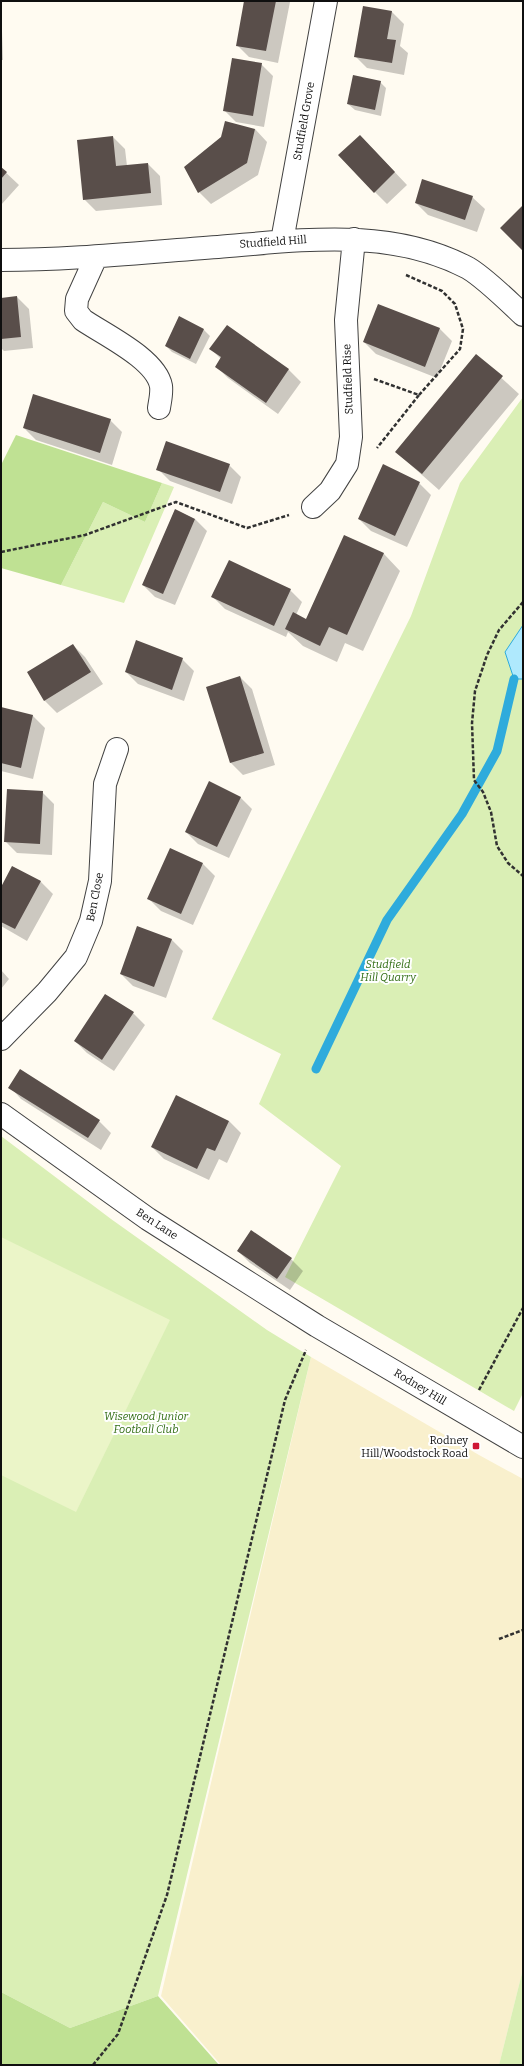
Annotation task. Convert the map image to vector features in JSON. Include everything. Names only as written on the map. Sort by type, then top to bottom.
[{"type":"street","name":"Studfield Grove","points":[[282,241],[326,1]]},
{"type":"street","name":"Studfield Hill","points":[[1,260],[96,257],[282,241],[354,239],[382,241],[409,246],[441,256],[469,269],[523,315]]},
{"type":"street","name":"Studfield Rise","points":[[313,507],[330,491],[347,464],[351,437],[346,320],[354,239]]},
{"type":"street","points":[[96,257],[77,299],[76,311],[82,320],[140,358],[158,375],[162,387],[159,408]]},
{"type":"street","name":"Ben Close","points":[[1,1039],[47,992],[76,957],[92,921],[100,881],[105,784],[117,749]]},
{"type":"street","name":"Ben Lane","points":[[1,1114],[148,1219],[317,1326]]},
{"type":"street","name":"Rodney Hill","points":[[317,1326],[523,1447]]},
{"type":"path","points":[[347,464],[368,462],[382,441],[419,395],[460,349],[463,329],[455,304],[442,291],[401,273],[409,246]]},
{"type":"path","points":[[347,370],[419,395]]},
{"type":"path","points":[[1,552],[85,536],[176,502],[247,528],[313,507]]},
{"type":"path","points":[[523,602],[499,630],[487,655],[475,691],[472,723],[474,780],[482,792],[491,812],[497,846],[508,863],[523,876]]},
{"type":"path","points":[[466,1414],[523,1308]]},
{"type":"path","points":[[93,2065],[118,2034],[167,1895],[285,1400],[317,1326]]},
{"type":"path","points":[[499,1639],[523,1630]]},
{"type":"shaded area","points":[[311,1357],[523,1479],[523,1969],[499,2065],[221,2065],[161,1996]]},
{"type":"green space","name":"Studfield Hill Quarry","points":[[523,397],[523,1393],[514,1411],[285,1277],[341,1166],[259,1104],[281,1054],[212,1019],[411,616],[460,483]]},
{"type":"green space","points":[[16,435],[162,483],[145,522],[103,502],[61,585],[1,568],[1,465]]},
{"type":"green space","points":[[162,483],[174,487],[124,603],[61,585],[103,502],[145,522]]},
{"type":"green space","name":"Wisewood Junior Football Club","points":[[1,1136],[111,1219],[267,1330],[311,1357],[158,1996],[70,2028],[1,1992]]},
{"type":"green space","points":[[1,1237],[170,1320],[76,1512],[1,1475]]},
{"type":"green space","points":[[523,1969],[523,2065],[499,2065]]},
{"type":"green space","points":[[1,1992],[70,2028],[158,1996],[219,2065],[1,2065]]},
{"type":"water","points":[[523,625],[523,679],[514,679],[505,652]]},
{"type":"building","points":[[244,1],[276,1],[266,51],[236,46]]},
{"type":"building","points":[[363,6],[392,11],[387,39],[396,40],[392,63],[354,57]]},
{"type":"building","points":[[232,58],[262,63],[253,116],[223,111]]},
{"type":"building","points":[[353,75],[381,81],[375,110],[347,104]]},
{"type":"building","points":[[225,121],[255,129],[247,163],[198,193],[184,167],[221,137]]},
{"type":"building","points":[[360,135],[395,172],[374,193],[338,155]]},
{"type":"building","points":[[113,136],[116,166],[148,163],[151,193],[83,200],[77,140]]},
{"type":"building","points":[[1,167],[7,172],[1,179]]},
{"type":"building","points":[[422,179],[473,196],[465,220],[415,203]]},
{"type":"building","points":[[523,205],[523,251],[500,228]]},
{"type":"building","points":[[17,296],[21,337],[1,339],[1,298]]},
{"type":"building","points":[[378,304],[440,328],[425,367],[363,342]]},
{"type":"building","points":[[179,316],[204,329],[190,359],[165,346]]},
{"type":"building","points":[[227,325],[289,369],[266,403],[215,367],[221,357],[209,349]]},
{"type":"building","points":[[476,354],[503,376],[422,474],[395,452]]},
{"type":"building","points":[[33,394],[111,419],[100,453],[23,428]]},
{"type":"building","points":[[166,441],[230,464],[220,492],[156,470]]},
{"type":"building","points":[[383,464],[420,482],[395,536],[358,519]]},
{"type":"building","points":[[175,509],[195,519],[163,594],[142,585]]},
{"type":"building","points":[[344,535],[384,553],[347,635],[329,627],[320,646],[285,629],[293,612],[306,619]]},
{"type":"building","points":[[229,560],[291,589],[274,626],[211,597]]},
{"type":"building","points":[[136,640],[183,658],[172,690],[125,672]]},
{"type":"building","points":[[73,644],[91,672],[44,701],[27,672]]},
{"type":"building","points":[[240,676],[264,753],[230,763],[206,687]]},
{"type":"building","points":[[1,707],[33,715],[21,768],[1,763]]},
{"type":"building","points":[[209,781],[241,797],[217,847],[185,832]]},
{"type":"building","points":[[7,789],[43,791],[40,844],[4,842]]},
{"type":"building","points":[[170,848],[203,863],[181,914],[147,899]]},
{"type":"building","points":[[12,866],[41,881],[15,929],[1,922],[1,887]]},
{"type":"building","points":[[137,926],[172,939],[154,987],[120,974]]},
{"type":"building","points":[[105,994],[134,1012],[102,1060],[74,1041]]},
{"type":"building","points":[[20,1069],[100,1120],[88,1138],[8,1088]]},
{"type":"building","points":[[176,1095],[229,1121],[215,1151],[207,1148],[197,1169],[151,1147]]},
{"type":"building","points":[[251,1230],[292,1258],[277,1279],[237,1251]]},
{"type":"waterway","points":[[316,1069],[387,920],[462,814],[497,751],[514,679]]},
{"type":"place","name":"Rodney Hill/Woodstock Road","points":[[476,1446]]}]
